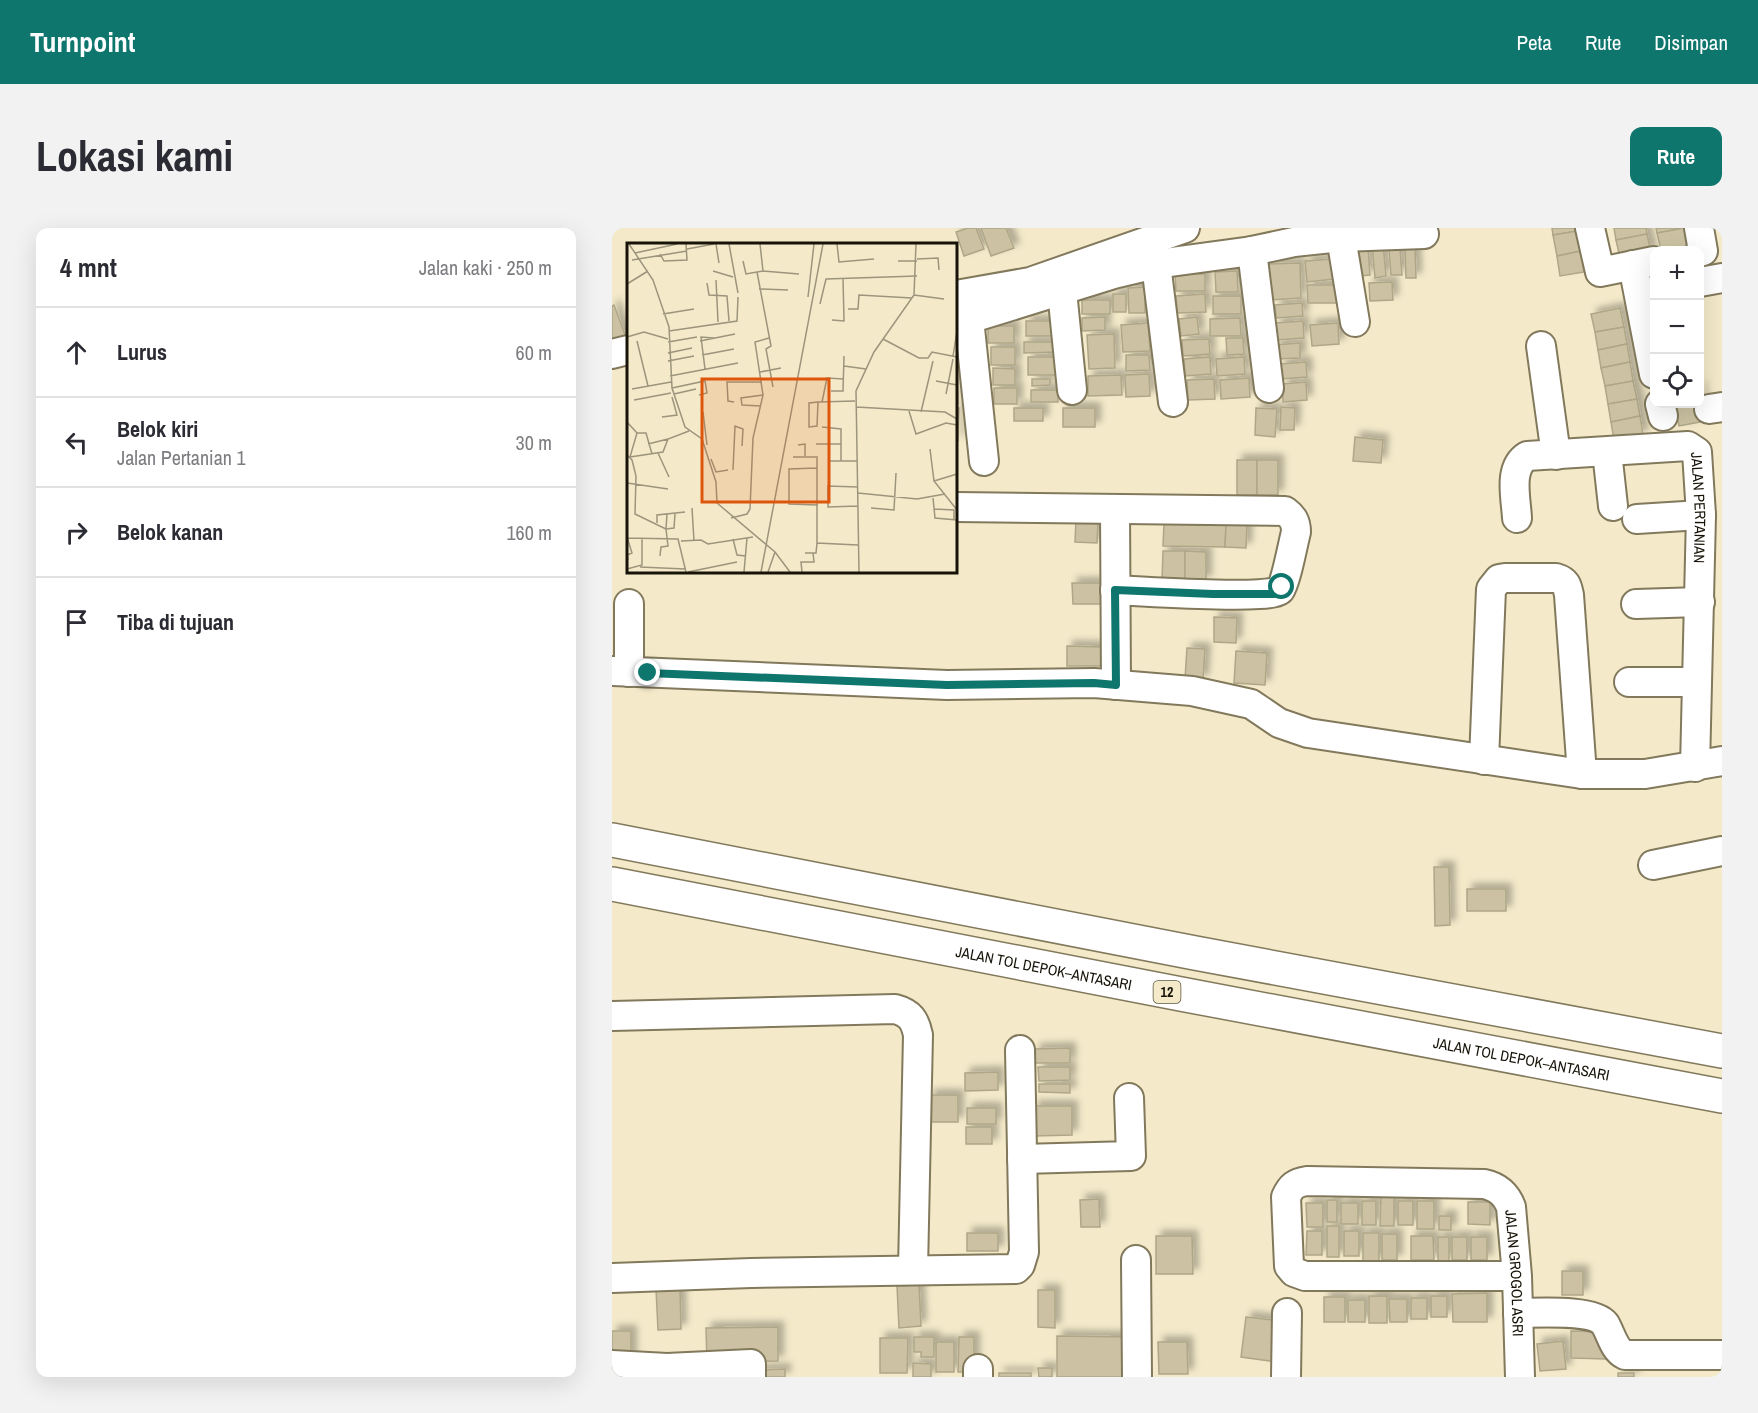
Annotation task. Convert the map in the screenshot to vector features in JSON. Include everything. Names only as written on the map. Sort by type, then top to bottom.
[{"type":"highway","points":[[612,840],[1194,953],[1722,1051]]},
{"type":"highway","name":"JALAN TOL DEPOK–ANTASARI","points":[[612,884],[1722,1096]]},
{"type":"street","points":[[960,312],[1030,282],[1185,228]]},
{"type":"street","points":[[1590,228],[1600,272],[1644,263],[1652,354]]},
{"type":"street","points":[[1699,228],[1702,246]]},
{"type":"street","points":[[960,312],[1062,291],[1114,274],[1156,264],[1251,251],[1294,242],[1341,237],[1424,234]]},
{"type":"street","points":[[1341,237],[1355,322]]},
{"type":"street","points":[[1251,251],[1269,388]]},
{"type":"street","points":[[1156,264],[1173,402]]},
{"type":"street","points":[[1704,281],[1722,278]]},
{"type":"street","points":[[1062,291],[1072,390]]},
{"type":"street","points":[[960,312],[984,461]]},
{"type":"street","points":[[1541,346],[1556,455]]},
{"type":"street","points":[[612,354],[627,350]]},
{"type":"street","name":"JALAN PERTANIAN","points":[[1517,518],[1515,475],[1520,461],[1527,456],[1688,446],[1697,452],[1701,515],[1697,682],[1709,764]]},
{"type":"street","points":[[1607,452],[1625,512],[1701,515]]},
{"type":"street","points":[[957,507],[1285,511],[1292,516],[1296,524],[1282,587],[1274,594],[1115,590]]},
{"type":"street","points":[[1115,508],[1116,685]]},
{"type":"street","points":[[1484,760],[1491,589],[1494,583],[1505,578],[1556,578],[1564,580],[1568,586],[1582,774]]},
{"type":"street","points":[[1636,604],[1700,602]]},
{"type":"street","points":[[629,604],[621,671],[947,685],[1094,683],[1192,691],[1237,699],[1251,704],[1289,728],[1308,733],[1582,774],[1646,774],[1709,764]]},
{"type":"street","points":[[1629,682],[1697,682]]},
{"type":"street","points":[[1653,865],[1722,852]]},
{"type":"street","points":[[612,1016],[895,1009],[912,1017],[918,1035],[913,1269]]},
{"type":"street","points":[[612,1278],[913,1269],[1010,1270],[1020,1265],[1024,1252],[1020,1050]]},
{"type":"street","points":[[1022,1159],[1131,1156],[1129,1098]]},
{"type":"street","name":"JALAN GROGOL ASRI","points":[[1517,1276],[1305,1276],[1294,1272],[1289,1266],[1286,1197],[1291,1187],[1306,1181],[1493,1186],[1508,1198],[1511,1207],[1517,1276],[1520,1377]]},
{"type":"street","points":[[1136,1260],[1137,1377]]},
{"type":"street","points":[[1286,1377],[1287,1313]]},
{"type":"street","points":[[1518,1313],[1595,1316],[1605,1325],[1618,1350],[1625,1355],[1722,1354]]},
{"type":"street","points":[[612,1365],[751,1371]]},
{"type":"building","points":[[976,228],[984,249],[964,256],[956,232]]},
{"type":"building","points":[[981,228],[1006,228],[1014,248],[991,256]]},
{"type":"building","points":[[1552,228],[1576,228],[1577,231],[1553,235]]},
{"type":"building","points":[[1614,228],[1646,228],[1647,234],[1616,240]]},
{"type":"building","points":[[1656,228],[1684,228],[1657,233]]},
{"type":"building","points":[[1684,228],[1687,246],[1660,246],[1657,233]]},
{"type":"building","points":[[1577,231],[1581,251],[1557,256],[1553,235]]},
{"type":"building","points":[[1647,234],[1650,252],[1620,258],[1616,240]]},
{"type":"building","points":[[1383,243],[1386,276],[1375,278],[1372,244]]},
{"type":"building","points":[[1358,247],[1368,247],[1370,275],[1361,276]]},
{"type":"building","points":[[1389,249],[1400,249],[1402,275],[1391,275]]},
{"type":"building","points":[[1405,249],[1415,249],[1416,278],[1406,278]]},
{"type":"building","points":[[1581,251],[1584,272],[1560,276],[1557,256]]},
{"type":"building","points":[[1333,259],[1334,279],[1307,282],[1305,261]]},
{"type":"building","points":[[1300,263],[1301,298],[1270,300],[1269,264]]},
{"type":"building","points":[[1237,271],[1238,292],[1216,292],[1215,272]]},
{"type":"building","points":[[1175,274],[1205,274],[1205,291],[1176,291]]},
{"type":"building","points":[[1392,282],[1393,300],[1370,301],[1369,283]]},
{"type":"building","points":[[1307,285],[1340,285],[1340,303],[1308,303]]},
{"type":"building","points":[[1145,287],[1145,313],[1129,313],[1128,288]]},
{"type":"building","points":[[1113,294],[1126,294],[1126,312],[1113,312]]},
{"type":"building","points":[[1205,294],[1206,312],[1177,313],[1176,296]]},
{"type":"building","points":[[1213,296],[1241,296],[1241,314],[1213,314]]},
{"type":"building","points":[[1082,300],[1110,300],[1110,314],[1082,314]]},
{"type":"building","points":[[1302,303],[1303,316],[1276,318],[1275,305]]},
{"type":"building","points":[[614,305],[627,343],[612,349],[612,306]]},
{"type":"building","points":[[1620,308],[1624,327],[1595,332],[1591,314]]},
{"type":"building","points":[[1105,317],[1105,330],[1082,331],[1082,318]]},
{"type":"building","points":[[1197,317],[1199,334],[1181,336],[1179,319]]},
{"type":"building","points":[[1240,318],[1241,336],[1210,336],[1210,319]]},
{"type":"building","points":[[1026,321],[1056,321],[1056,336],[1026,336]]},
{"type":"building","points":[[1303,321],[1304,338],[1276,340],[1275,323]]},
{"type":"building","points":[[1148,323],[1150,351],[1123,352],[1121,325]]},
{"type":"building","points":[[1338,323],[1339,344],[1312,346],[1310,325]]},
{"type":"building","points":[[988,326],[1014,326],[1014,343],[988,343]]},
{"type":"building","points":[[1624,327],[1627,344],[1598,350],[1595,332]]},
{"type":"building","points":[[1114,334],[1115,368],[1089,369],[1087,335]]},
{"type":"building","points":[[1226,338],[1243,338],[1244,354],[1227,355]]},
{"type":"building","points":[[1209,339],[1210,354],[1183,356],[1182,340]]},
{"type":"building","points":[[1024,342],[1057,342],[1057,352],[1024,353]]},
{"type":"building","points":[[1300,343],[1300,358],[1275,359],[1274,345]]},
{"type":"building","points":[[1627,344],[1630,362],[1601,368],[1598,350]]},
{"type":"building","points":[[991,347],[1015,347],[1015,365],[991,365]]},
{"type":"building","points":[[1126,355],[1149,355],[1150,370],[1126,371]]},
{"type":"building","points":[[1028,357],[1057,357],[1058,375],[1028,375]]},
{"type":"building","points":[[1210,357],[1211,374],[1185,376],[1184,359]]},
{"type":"building","points":[[1244,357],[1245,374],[1217,376],[1216,359]]},
{"type":"building","points":[[1306,362],[1307,377],[1281,379],[1280,364]]},
{"type":"building","points":[[1630,362],[1633,381],[1605,386],[1601,368]]},
{"type":"building","points":[[993,368],[1015,369],[1015,385],[993,385]]},
{"type":"building","points":[[1149,374],[1150,396],[1126,397],[1125,375]]},
{"type":"building","points":[[1121,375],[1122,395],[1088,396],[1088,376]]},
{"type":"building","points":[[1249,378],[1250,397],[1221,399],[1220,380]]},
{"type":"building","points":[[1032,379],[1050,379],[1050,385],[1032,386]]},
{"type":"building","points":[[1214,379],[1215,399],[1188,400],[1187,380]]},
{"type":"building","points":[[1633,381],[1637,399],[1608,404],[1605,386]]},
{"type":"building","points":[[1306,382],[1307,400],[1283,402],[1282,384]]},
{"type":"building","points":[[994,388],[1017,388],[1017,404],[994,404]]},
{"type":"building","points":[[1031,390],[1058,390],[1058,402],[1031,402]]},
{"type":"building","points":[[1637,399],[1640,416],[1611,422],[1608,404]]},
{"type":"building","points":[[1281,407],[1295,408],[1294,430],[1280,430]]},
{"type":"building","points":[[957,408],[959,408],[958,441]]},
{"type":"building","points":[[1014,408],[1043,408],[1043,421],[1014,421]]},
{"type":"building","points":[[1063,408],[1095,408],[1095,427],[1063,427]]},
{"type":"building","points":[[1256,408],[1277,409],[1275,437],[1255,435]]},
{"type":"building","points":[[1675,408],[1704,408],[1706,421],[1679,426]]},
{"type":"building","points":[[1640,416],[1643,435],[1614,440],[1611,422]]},
{"type":"building","points":[[1355,437],[1383,440],[1381,463],[1353,461]]},
{"type":"building","points":[[1237,460],[1257,460],[1257,495],[1237,495]]},
{"type":"building","points":[[1257,460],[1278,460],[1278,495],[1257,495]]},
{"type":"building","points":[[1076,520],[1098,521],[1097,543],[1075,542]]},
{"type":"building","points":[[1164,524],[1226,525],[1225,547],[1163,546]]},
{"type":"building","points":[[1226,525],[1247,525],[1246,548],[1225,547]]},
{"type":"building","points":[[1163,551],[1185,551],[1185,581],[1162,580]]},
{"type":"building","points":[[1185,551],[1206,552],[1206,581],[1185,581]]},
{"type":"building","points":[[1072,583],[1102,583],[1103,604],[1073,604]]},
{"type":"building","points":[[1214,617],[1237,618],[1236,643],[1214,642]]},
{"type":"building","points":[[1067,646],[1102,647],[1101,666],[1067,666]]},
{"type":"building","points":[[1187,648],[1205,649],[1203,680],[1185,679]]},
{"type":"building","points":[[1236,651],[1267,653],[1265,685],[1234,683]]},
{"type":"building","points":[[1434,867],[1449,867],[1450,925],[1435,926]]},
{"type":"building","points":[[1467,889],[1506,889],[1506,911],[1467,911]]},
{"type":"building","points":[[1070,1048],[1070,1063],[1035,1063],[1035,1049]]},
{"type":"building","points":[[1038,1067],[1070,1067],[1070,1080],[1039,1081]]},
{"type":"building","points":[[998,1072],[998,1090],[965,1091],[965,1073]]},
{"type":"building","points":[[1039,1084],[1070,1084],[1070,1093],[1039,1092]]},
{"type":"building","points":[[929,1095],[958,1095],[958,1122],[929,1122]]},
{"type":"building","points":[[1033,1106],[1072,1106],[1072,1135],[1034,1136]]},
{"type":"building","points":[[967,1108],[996,1108],[996,1124],[967,1124]]},
{"type":"building","points":[[966,1127],[992,1127],[992,1144],[966,1144]]},
{"type":"building","points":[[1381,1196],[1394,1196],[1394,1226],[1380,1226]]},
{"type":"building","points":[[1099,1199],[1100,1227],[1081,1227],[1080,1200]]},
{"type":"building","points":[[1327,1200],[1337,1200],[1337,1222],[1327,1222]]},
{"type":"building","points":[[1362,1201],[1376,1201],[1376,1225],[1362,1225]]},
{"type":"building","points":[[1398,1201],[1413,1201],[1413,1225],[1398,1225]]},
{"type":"building","points":[[1417,1201],[1434,1201],[1434,1229],[1417,1229]]},
{"type":"building","points":[[1468,1202],[1490,1202],[1490,1225],[1468,1224]]},
{"type":"building","points":[[1306,1203],[1323,1203],[1323,1227],[1307,1227]]},
{"type":"building","points":[[1341,1203],[1358,1203],[1358,1224],[1341,1224]]},
{"type":"building","points":[[1439,1216],[1451,1216],[1451,1230],[1439,1230]]},
{"type":"building","points":[[1327,1226],[1339,1226],[1339,1257],[1327,1257]]},
{"type":"building","points":[[1307,1231],[1322,1231],[1322,1255],[1306,1255]]},
{"type":"building","points":[[1344,1231],[1359,1231],[1359,1256],[1344,1256]]},
{"type":"building","points":[[967,1233],[998,1233],[998,1251],[967,1251]]},
{"type":"building","points":[[1363,1233],[1379,1233],[1379,1261],[1363,1261]]},
{"type":"building","points":[[1382,1234],[1397,1234],[1397,1260],[1382,1260]]},
{"type":"building","points":[[1156,1236],[1192,1236],[1193,1274],[1156,1274]]},
{"type":"building","points":[[1411,1236],[1433,1236],[1434,1260],[1411,1260]]},
{"type":"building","points":[[1438,1237],[1449,1237],[1449,1261],[1438,1261]]},
{"type":"building","points":[[1452,1237],[1467,1237],[1467,1260],[1452,1260]]},
{"type":"building","points":[[1471,1237],[1487,1237],[1487,1260],[1471,1260]]},
{"type":"building","points":[[1562,1271],[1583,1271],[1583,1295],[1562,1295]]},
{"type":"building","points":[[919,1285],[921,1326],[899,1328],[897,1286]]},
{"type":"building","points":[[680,1288],[681,1329],[658,1330],[656,1289]]},
{"type":"building","points":[[1038,1290],[1055,1290],[1055,1328],[1038,1327]]},
{"type":"building","points":[[1487,1293],[1487,1322],[1453,1322],[1452,1294]]},
{"type":"building","points":[[1369,1296],[1387,1296],[1387,1323],[1369,1323]]},
{"type":"building","points":[[1431,1296],[1447,1296],[1447,1317],[1431,1317]]},
{"type":"building","points":[[1324,1297],[1345,1297],[1345,1322],[1324,1322]]},
{"type":"building","points":[[1411,1298],[1427,1298],[1427,1319],[1411,1319]]},
{"type":"building","points":[[1389,1299],[1407,1299],[1407,1322],[1390,1322]]},
{"type":"building","points":[[1348,1300],[1365,1300],[1365,1322],[1348,1322]]},
{"type":"building","points":[[1246,1317],[1282,1321],[1277,1362],[1241,1357]]},
{"type":"building","points":[[778,1327],[778,1361],[707,1362],[706,1328]]},
{"type":"building","points":[[612,1331],[631,1331],[631,1362],[612,1362]]},
{"type":"building","points":[[1571,1331],[1606,1332],[1606,1359],[1571,1358]]},
{"type":"building","points":[[1057,1336],[1131,1337],[1131,1377],[1057,1377]]},
{"type":"building","points":[[914,1337],[934,1337],[934,1357],[921,1357],[921,1352],[914,1352]]},
{"type":"building","points":[[959,1337],[974,1337],[974,1372],[958,1372]]},
{"type":"building","points":[[880,1338],[908,1338],[907,1373],[880,1373]]},
{"type":"building","points":[[1563,1341],[1566,1369],[1540,1371],[1537,1344]]},
{"type":"building","points":[[936,1342],[954,1342],[954,1372],[936,1372]]},
{"type":"building","points":[[1158,1342],[1187,1342],[1188,1374],[1159,1374]]},
{"type":"building","points":[[913,1363],[931,1364],[931,1377],[913,1377]]},
{"type":"building","points":[[1038,1368],[1052,1368],[1052,1377],[1039,1377]]},
{"type":"building","points":[[785,1369],[785,1377],[758,1377],[758,1370]]},
{"type":"building","points":[[999,1373],[1031,1373],[1031,1377],[999,1377]]},
{"type":"building","points":[[1618,1373],[1634,1373],[1634,1377],[1618,1377]]},
{"type":"route","points":[[648,673],[947,685],[1094,683],[1116,685],[1115,590],[1274,594],[1282,587]]}]
